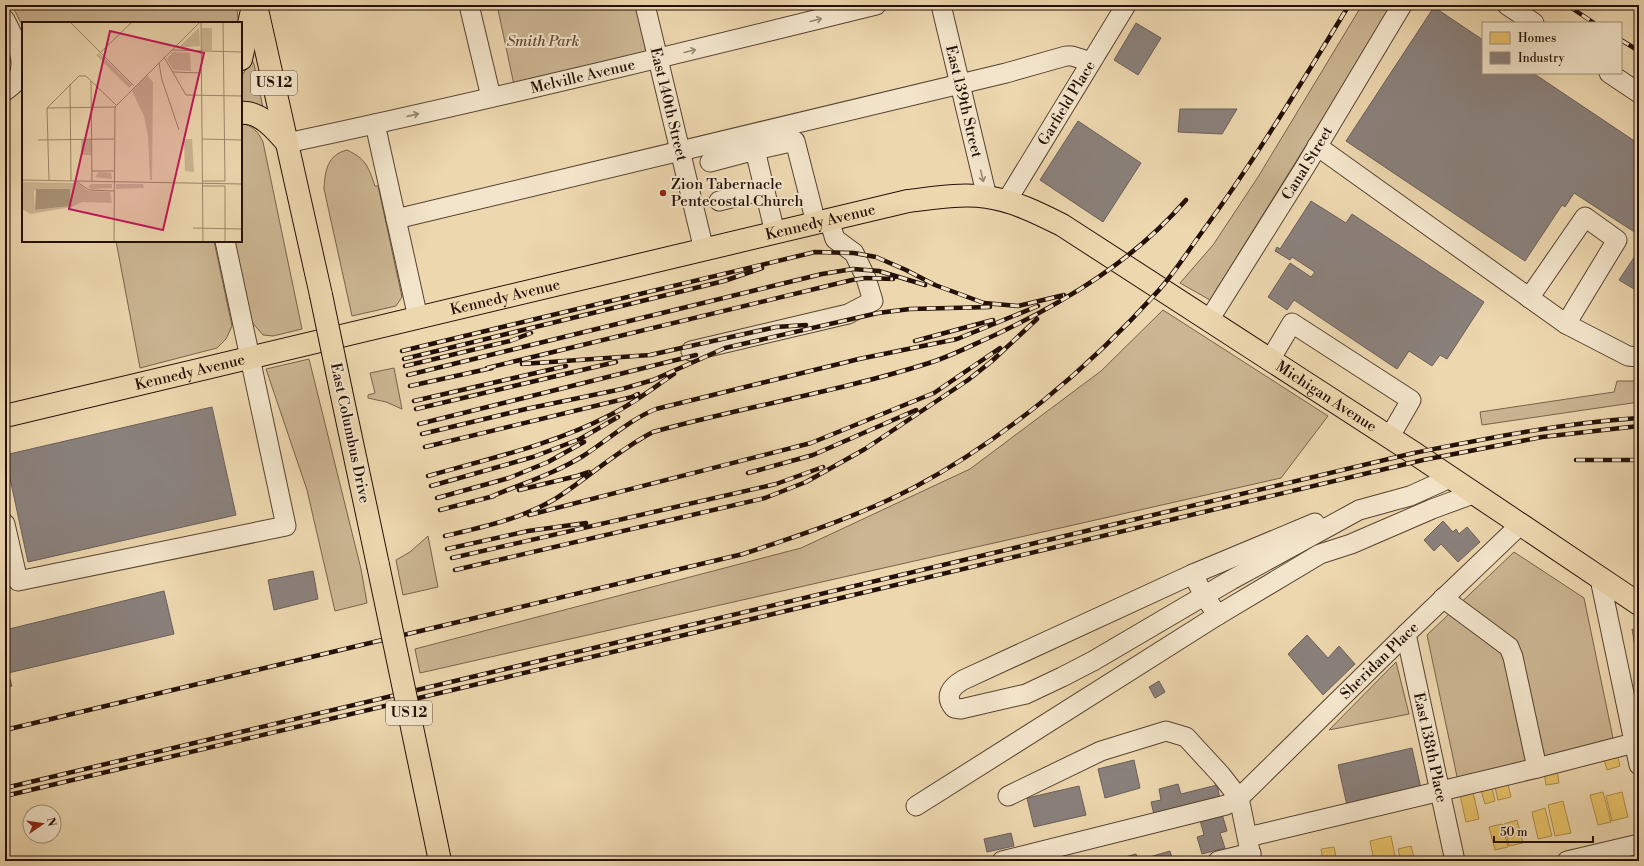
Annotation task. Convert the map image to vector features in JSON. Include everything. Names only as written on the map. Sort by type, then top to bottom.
[{"type":"main road","points":[[242,55],[255,5]]},
{"type":"main road","name":"East Columbus Drive","points":[[255,5],[321,295],[440,861]]},
{"type":"main road","points":[[242,113],[253,113],[276,130],[287,143]]},
{"type":"main road","name":"Kennedy Avenue","points":[[5,416],[908,201],[968,196],[997,199]]},
{"type":"main road","name":"Michigan Avenue","points":[[997,199],[1029,209],[1062,225],[1450,478],[1639,604]]},
{"type":"street","points":[[469,5],[491,97]]},
{"type":"street","name":"East 140th Street","points":[[645,5],[704,250]]},
{"type":"street","name":"Melville Avenue","points":[[287,143],[658,58],[876,5]]},
{"type":"street","name":"East 139th Street","points":[[941,5],[960,84],[997,199]]},
{"type":"street","name":"Garfield Place","points":[[997,199],[1091,62],[1126,5]]},
{"type":"street","name":"Canal Street","points":[[1209,320],[1318,146],[1402,5]]},
{"type":"street","points":[[1507,5],[1532,22]]},
{"type":"street","points":[[5,20],[16,42],[21,58],[17,81],[5,91]]},
{"type":"street","points":[[396,219],[960,84],[1066,56],[1072,56],[1091,62]]},
{"type":"street","points":[[1611,74],[1639,93]]},
{"type":"street","points":[[375,124],[418,318]]},
{"type":"street","points":[[691,351],[848,314],[873,301],[866,278],[854,253],[835,239],[823,221],[795,141],[710,162]]},
{"type":"street","points":[[1318,146],[1566,324],[1628,356],[1639,357]]},
{"type":"street","points":[[755,150],[775,233]]},
{"type":"street","points":[[719,201],[764,190]]},
{"type":"street","points":[[1529,298],[1584,218],[1617,240],[1566,324]]},
{"type":"street","points":[[5,524],[18,581],[286,526],[249,359],[225,242]]},
{"type":"street","points":[[1270,360],[1292,323],[1411,400],[1389,438]]},
{"type":"street","points":[[1358,510],[1204,596],[1080,668],[1026,694],[962,709],[954,708],[949,702],[949,693],[955,685],[963,680],[1193,574],[1305,526],[1358,510],[1410,496],[1450,478]]},
{"type":"street","points":[[916,806],[1218,615],[1320,554],[1351,544],[1432,509],[1473,494]]},
{"type":"street","name":"Sheridan Place","points":[[1240,798],[1406,634],[1520,525]]},
{"type":"street","points":[[1193,574],[1204,596],[1218,615]]},
{"type":"street","points":[[1600,579],[1635,736],[1639,765]]},
{"type":"street","points":[[1443,598],[1510,647],[1537,768]]},
{"type":"street","name":"East 138th Place","points":[[1406,634],[1455,861]]},
{"type":"street","points":[[1008,796],[1102,751],[1166,731],[1186,737],[1240,798],[1250,850]]},
{"type":"street","points":[[1218,861],[1441,792],[1537,768],[1635,736]]},
{"type":"street","points":[[1002,861],[1226,805],[1240,798]]},
{"type":"street","points":[[1567,861],[1639,844]]},
{"type":"green space","points":[[12,5],[28,5],[30,8],[45,9],[60,5],[236,5],[239,22],[22,22],[22,25]]},
{"type":"green space","name":"Smith Park","points":[[497,5],[637,5],[648,54],[514,85]]},
{"type":"green space","points":[[1362,5],[1393,5],[1210,300],[1180,283],[1213,245],[1258,177]]},
{"type":"green space","points":[[252,60],[263,108],[242,101],[242,75]]},
{"type":"green space","points":[[242,124],[252,127],[263,142],[302,329],[273,336],[263,335],[250,320],[233,242],[242,242]]},
{"type":"green space","points":[[347,150],[366,164],[375,186],[378,186],[402,297],[396,306],[352,316],[324,189],[328,165],[340,152]]},
{"type":"green space","points":[[116,242],[214,242],[232,326],[226,339],[217,348],[140,368]]},
{"type":"green space","points":[[1163,310],[1328,416],[1281,478],[420,673],[415,649],[801,548],[970,469],[1101,371]]},
{"type":"green space","points":[[309,359],[361,569],[367,603],[335,611],[307,490],[266,369]]},
{"type":"green space","points":[[394,368],[402,409],[386,402],[368,398],[368,395],[375,393],[370,373]]},
{"type":"green space","points":[[1617,381],[1639,381],[1639,402],[1482,425],[1480,412],[1614,392]]},
{"type":"green space","points":[[428,536],[438,587],[403,595],[396,560],[410,552]]},
{"type":"green space","points":[[1514,552],[1584,598],[1614,743],[1459,786],[1427,635]]},
{"type":"green space","points":[[1632,629],[1639,634],[1639,670]]},
{"type":"green space","points":[[1396,662],[1409,714],[1329,730]]},
{"type":"building: Homes","points":[[1617,753],[1620,766],[1607,770],[1603,756]]},
{"type":"building: Homes","points":[[1557,770],[1559,783],[1546,785],[1544,772]]},
{"type":"building: Homes","points":[[1508,784],[1511,797],[1498,800],[1495,787]]},
{"type":"building: Homes","points":[[1492,788],[1495,801],[1485,804],[1481,790]]},
{"type":"building: Homes","points":[[1473,792],[1479,819],[1466,822],[1460,795]]},
{"type":"building: Homes","points":[[1603,792],[1611,822],[1598,825],[1590,795]]},
{"type":"building: Homes","points":[[1622,792],[1628,817],[1612,821],[1606,796]]},
{"type":"building: Homes","points":[[1563,801],[1571,833],[1555,836],[1548,805]]},
{"type":"building: Homes","points":[[1545,808],[1552,836],[1538,839],[1532,812]]},
{"type":"building: Homes","points":[[1517,820],[1523,843],[1509,846],[1504,824]]},
{"type":"building: Homes","points":[[1502,824],[1508,847],[1495,850],[1489,827]]},
{"type":"building: Homes","points":[[1391,836],[1396,861],[1374,861],[1370,841]]},
{"type":"building: Homes","points":[[1411,846],[1415,861],[1401,861],[1398,849]]},
{"type":"building: Homes","points":[[1334,847],[1337,861],[1323,861],[1321,849]]},
{"type":"building: Industry","points":[[1434,7],[1482,39],[1482,74],[1534,74],[1639,144],[1639,235],[1574,193],[1565,207],[1562,205],[1525,261],[1346,141]]},
{"type":"building: Industry","points":[[1136,23],[1161,38],[1138,75],[1114,60]]},
{"type":"building: Industry","points":[[1180,109],[1237,109],[1222,134],[1178,132]]},
{"type":"building: Industry","points":[[1078,121],[1141,163],[1103,222],[1040,180]]},
{"type":"building: Industry","points":[[1311,201],[1346,223],[1352,214],[1484,302],[1447,359],[1440,355],[1432,366],[1409,351],[1397,369],[1294,300],[1287,310],[1268,297],[1290,263],[1311,277],[1315,272],[1292,257],[1290,260],[1275,251],[1277,247],[1280,249]]},
{"type":"building: Industry","points":[[1639,250],[1639,292],[1619,280]]},
{"type":"building: Industry","points":[[212,407],[236,515],[28,562],[5,455]]},
{"type":"building: Industry","points":[[1443,521],[1453,532],[1456,529],[1459,534],[1467,527],[1480,542],[1458,562],[1441,544],[1434,551],[1424,540]]},
{"type":"building: Industry","points":[[313,571],[318,599],[274,610],[268,580]]},
{"type":"building: Industry","points":[[164,591],[174,634],[8,673],[12,686],[5,688],[5,630]]},
{"type":"building: Industry","points":[[1307,635],[1328,658],[1339,646],[1355,664],[1323,695],[1288,654]]},
{"type":"building: Industry","points":[[1159,681],[1165,692],[1155,698],[1149,687]]},
{"type":"building: Industry","points":[[1412,748],[1422,793],[1348,810],[1338,765]]},
{"type":"building: Industry","points":[[1134,760],[1140,788],[1105,798],[1098,769]]},
{"type":"building: Industry","points":[[1178,784],[1181,794],[1217,785],[1221,803],[1155,819],[1151,802],[1161,800],[1159,789]]},
{"type":"building: Industry","points":[[1079,786],[1086,815],[1034,827],[1027,798]]},
{"type":"building: Industry","points":[[1222,814],[1227,831],[1220,833],[1225,848],[1202,854],[1197,837],[1204,835],[1200,820]]},
{"type":"building: Industry","points":[[1011,833],[1014,846],[987,852],[984,839]]},
{"type":"building: Industry","points":[[1170,851],[1173,861],[1146,861],[1146,858]]},
{"type":"building: Industry","points":[[1136,854],[1139,861],[1110,861]]},
{"type":"building: Industry","points":[[1092,857],[1093,861],[1078,861]]},
{"type":"railway","points":[[5,730],[743,554],[851,516],[913,488],[947,469],[1013,425],[1075,374],[1104,347],[1159,290],[1176,269],[1241,177],[1314,63],[1349,5]]},
{"type":"railway","points":[[1567,5],[1592,22]]},
{"type":"railway","points":[[1622,41],[1639,51]]},
{"type":"railway","points":[[445,536],[502,522],[542,506],[555,499],[628,447],[653,432],[858,383],[935,361],[961,351],[1022,322],[1098,278],[1144,242],[1166,222],[1186,200]]},
{"type":"railway","points":[[402,351],[815,252],[854,253],[876,257],[935,285],[984,303],[1018,306],[1064,295]]},
{"type":"railway","points":[[404,359],[724,281],[762,268]]},
{"type":"railway","points":[[408,375],[822,274],[853,269],[879,271],[925,285]]},
{"type":"railway","points":[[487,368],[852,280],[866,278],[893,279]]},
{"type":"railway","points":[[490,497],[572,462],[592,450],[628,424],[656,409],[859,359],[957,339],[1038,306]]},
{"type":"railway","points":[[422,434],[526,409],[622,389],[653,380],[725,348],[878,313],[910,309],[990,307]]},
{"type":"railway","points":[[455,570],[765,498],[806,482],[865,449],[968,380],[992,361],[1037,319]]},
{"type":"railway","points":[[915,341],[993,320]]},
{"type":"railway","points":[[522,364],[650,355],[776,327],[806,325]]},
{"type":"railway","points":[[405,366],[510,341],[531,333]]},
{"type":"railway","points":[[529,515],[811,443],[934,393],[1000,348]]},
{"type":"railway","points":[[419,424],[696,355]]},
{"type":"railway","points":[[416,409],[616,362]]},
{"type":"railway","points":[[414,401],[566,366]]},
{"type":"railway","points":[[410,386],[492,368]]},
{"type":"railway","points":[[428,476],[544,443],[589,425],[627,406],[674,374]]},
{"type":"railway","points":[[425,447],[632,397],[638,394]]},
{"type":"railway","points":[[748,473],[813,455],[916,410]]},
{"type":"railway","points":[[431,486],[533,457],[580,439],[618,417]]},
{"type":"railway","points":[[5,788],[1414,453],[1554,427],[1639,418]]},
{"type":"railway","points":[[5,796],[1423,460],[1542,437],[1639,426]]},
{"type":"railway","points":[[437,498],[509,478],[548,462],[584,442]]},
{"type":"railway","points":[[1576,460],[1639,460]]},
{"type":"railway","points":[[452,558],[776,484],[823,467]]},
{"type":"railway","points":[[519,490],[589,472]]},
{"type":"railway","points":[[440,510],[494,496]]},
{"type":"railway","points":[[447,549],[528,531],[586,523]]},
{"type":"place","name":"Zion Tabernacle Pentecostal Church","points":[[663,193]]}]
